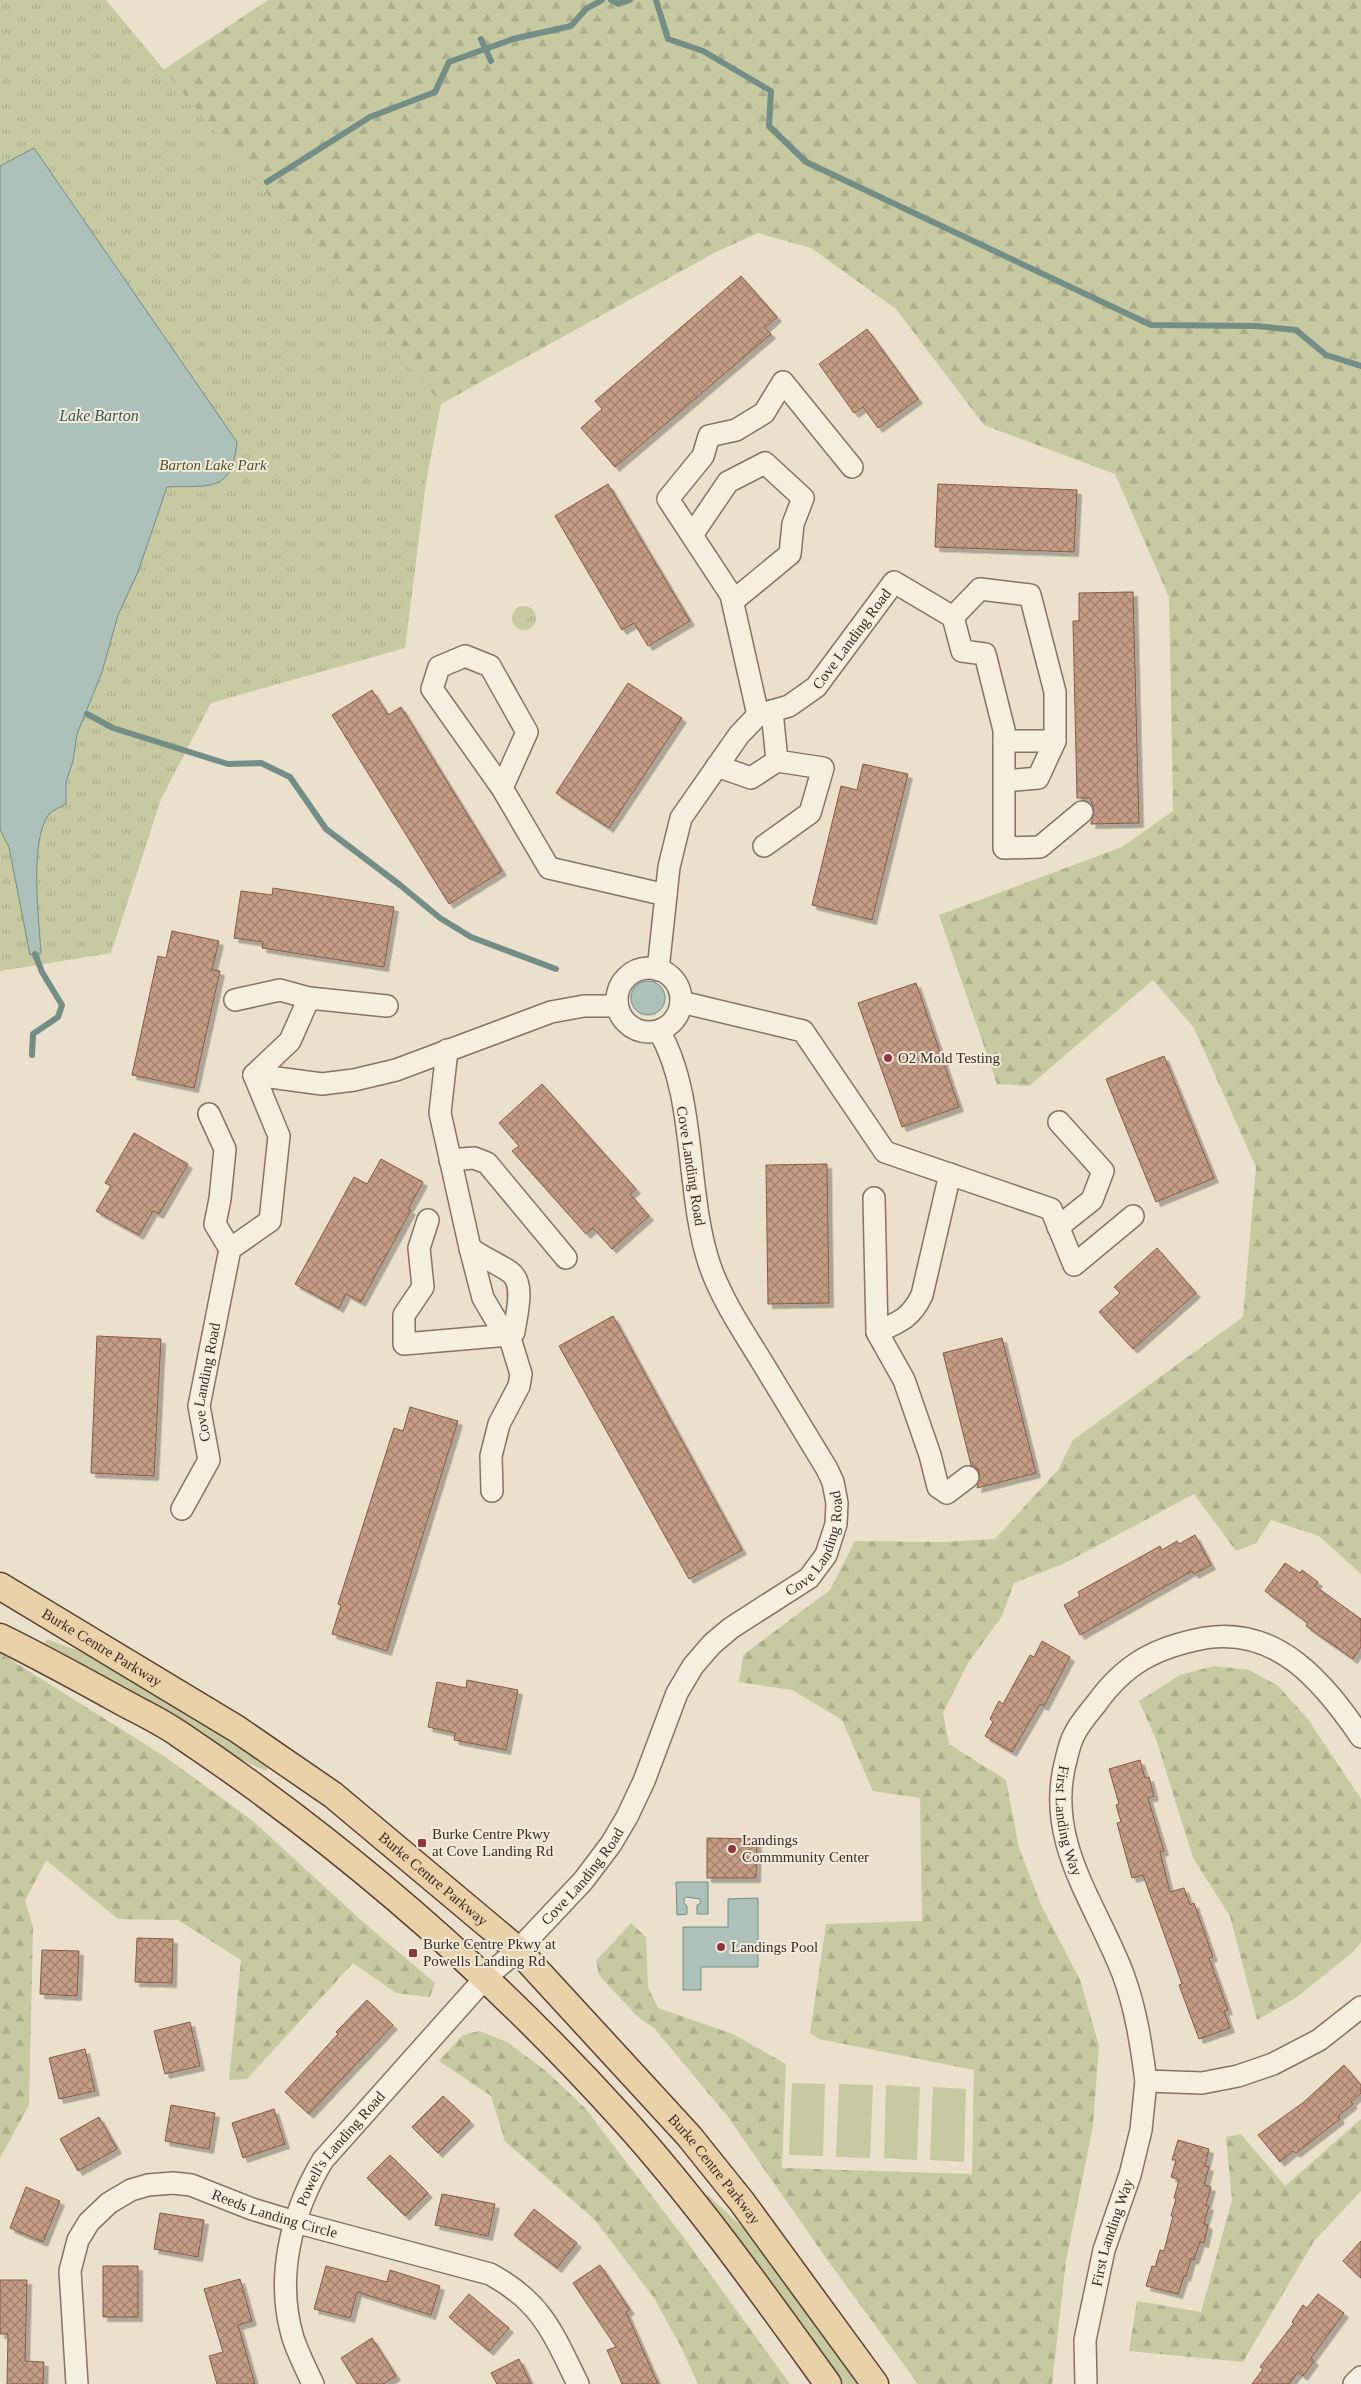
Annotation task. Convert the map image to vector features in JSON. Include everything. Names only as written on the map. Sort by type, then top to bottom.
[{"type":"main road","name":"Burke Centre Parkway","points":[[0,1586],[237,1729],[333,1795],[518,1950],[689,2136],[742,2202],[875,2384]]},
{"type":"main road","points":[[0,1636],[177,1732],[349,1857],[400,1899],[486,1977],[618,2114],[673,2178],[752,2279],[828,2384]]},
{"type":"street","points":[[777,761],[731,595],[668,499],[703,456],[709,436],[736,430],[764,413],[783,382],[852,467]]},
{"type":"street","points":[[692,536],[728,482],[765,463],[803,498],[793,524],[790,554],[733,601]]},
{"type":"street","name":"Cove Landing Road","points":[[658,970],[669,866],[681,818],[739,735],[765,713],[789,706],[816,687],[894,582],[953,617]]},
{"type":"street","points":[[1005,781],[1038,778],[1055,742],[1055,692],[1030,595],[980,589],[953,617],[962,651],[985,654],[1004,730],[1004,848],[1040,847],[1082,812]]},
{"type":"street","points":[[502,788],[527,732],[490,666],[465,656],[439,667],[432,689],[502,788],[549,868],[666,896]]},
{"type":"street","points":[[1004,741],[1055,742]]},
{"type":"street","points":[[717,766],[751,778],[777,761],[823,768],[810,813],[764,846]]},
{"type":"street","points":[[643,969],[658,970],[670,976],[676,983],[681,1002],[675,1020],[659,1031],[649,1032],[631,1026],[624,1019],[617,1001],[618,992],[628,977],[643,969]]},
{"type":"street","points":[[235,1000],[280,990],[309,998],[387,1006]]},
{"type":"street","points":[[254,1075],[290,1041],[309,998]]},
{"type":"street","points":[[254,1075],[322,1084],[354,1080],[396,1070],[551,1012],[584,1006],[609,1006],[617,1001]]},
{"type":"street","points":[[681,1002],[803,1031],[885,1152],[1051,1209],[1074,1265],[1133,1216]]},
{"type":"street","name":"Cove Landing Road","points":[[486,1977],[518,1950],[583,1881],[611,1844],[644,1782],[677,1693],[694,1666],[712,1644],[731,1628],[809,1578],[826,1555],[836,1524],[837,1503],[833,1482],[827,1468],[735,1319],[710,1265],[698,1220],[683,1106],[670,1050],[659,1031]]},
{"type":"street","points":[[447,1050],[440,1113],[470,1248],[483,1298],[499,1325],[509,1335],[521,1374],[519,1386],[499,1424],[491,1456],[492,1491]]},
{"type":"street","points":[[209,1114],[225,1149],[220,1199],[215,1224],[230,1249],[270,1221],[279,1136],[254,1075]]},
{"type":"street","points":[[1058,1226],[1092,1200],[1103,1171],[1059,1122]]},
{"type":"street","points":[[450,1160],[474,1158],[488,1163],[566,1258]]},
{"type":"street","points":[[877,1332],[902,1322],[915,1310],[922,1295],[950,1174]]},
{"type":"street","points":[[874,1198],[877,1332],[904,1380],[930,1455],[938,1487],[947,1493],[968,1477]]},
{"type":"street","points":[[428,1220],[419,1248],[423,1287],[404,1315],[404,1344],[509,1335],[514,1332],[518,1284],[512,1273],[482,1258],[470,1248]]},
{"type":"street","name":"Cove Landing Road","points":[[182,1508],[210,1460],[199,1406],[230,1249]]},
{"type":"street","name":"First Landing Way","points":[[1086,2384],[1085,2340],[1104,2250],[1130,2175],[1141,2130],[1146,2081],[1136,2011],[1122,1973],[1077,1877],[1064,1835],[1060,1780],[1073,1735],[1103,1694],[1135,1662],[1174,1644],[1219,1636],[1262,1642],[1300,1664],[1335,1698],[1361,1737]]},
{"type":"street","name":"Powell's Landing Road","points":[[313,2384],[293,2338],[286,2302],[285,2271],[295,2222],[310,2183],[323,2160],[486,1977]]},
{"type":"street","points":[[1146,2081],[1202,2083],[1238,2076],[1264,2067],[1319,2040],[1361,2007]]},
{"type":"street","name":"Reeds Landing Circle","points":[[77,2384],[70,2271],[78,2240],[89,2222],[109,2203],[131,2190],[148,2185],[173,2183],[191,2185],[252,2209],[295,2222],[476,2269],[508,2284],[525,2297],[542,2316],[578,2384]]},
{"type":"street","points":[[1354,2384],[1361,2377]]},
{"type":"green space","name":"Barton Lake Park","points":[[0,0],[106,0],[441,404],[426,482],[405,648],[211,703],[161,799],[111,953],[0,971]]},
{"type":"green space","points":[[268,0],[1361,0],[1361,1574],[1319,1536],[1271,1520],[1256,1543],[1236,1551],[1194,1494],[1065,1563],[1014,1583],[1002,1616],[968,1663],[943,1713],[949,1744],[1006,1780],[1019,1848],[1042,1907],[1080,1980],[1099,2046],[1093,2125],[1066,2261],[1052,2384],[918,2384],[826,2258],[728,2117],[655,2029],[637,2016],[599,1975],[596,1961],[631,1923],[646,1937],[648,1987],[658,2008],[733,2034],[786,2064],[782,2168],[972,2174],[974,2070],[819,2039],[810,2033],[826,1924],[922,1921],[920,1798],[873,1791],[842,1720],[792,1690],[739,1682],[743,1655],[830,1590],[855,1541],[943,1542],[995,1539],[1058,1470],[1073,1440],[1243,1317],[1256,1167],[1194,1028],[1153,980],[1029,1086],[997,1084],[939,915],[1122,847],[1173,811],[1169,597],[1115,474],[984,425],[896,309],[811,248],[758,233],[716,252],[441,404],[163,70]]},
{"type":"green space","points":[[524,606],[533,609],[536,618],[533,627],[524,630],[515,627],[512,618],[515,609]]},
{"type":"green space","points":[[47,1639],[92,1656],[195,1718],[268,1768],[266,1771],[227,1753],[128,1690],[45,1643]]},
{"type":"green space","points":[[0,1653],[167,1758],[254,1822],[362,1921],[435,1983],[430,1997],[396,1993],[353,1963],[247,2079],[229,2080],[241,1960],[178,1920],[118,1919],[46,1860],[25,1901],[33,1927],[29,2105],[0,2158]]},
{"type":"green space","points":[[1214,1666],[1249,1670],[1278,1686],[1307,1718],[1361,1799],[1361,1942],[1354,1951],[1297,1997],[1257,2020],[1230,1916],[1193,1858],[1156,1739],[1139,1701],[1180,1675]]},
{"type":"green space","points":[[479,2031],[507,2042],[546,2071],[585,2108],[687,2242],[790,2384],[698,2384],[680,2345],[654,2298],[595,2220],[505,2141],[491,2096],[439,2061],[463,2035]]},
{"type":"green space","points":[[792,2083],[825,2084],[823,2156],[789,2155]]},
{"type":"green space","points":[[839,2084],[873,2085],[870,2158],[836,2157]]},
{"type":"green space","points":[[886,2085],[920,2087],[917,2160],[884,2158]]},
{"type":"green space","points":[[933,2087],[966,2089],[964,2162],[930,2160]]},
{"type":"green space","points":[[1361,2119],[1361,2191],[1314,2241],[1243,2362],[1129,2351],[1137,2301],[1201,2312],[1232,2200],[1226,2137],[1241,2134],[1285,2186]]},
{"type":"green space","points":[[708,2195],[751,2235],[859,2384],[844,2384],[706,2197]]},
{"type":"water","name":"Lake Barton","points":[[34,148],[237,442],[230,471],[224,479],[206,486],[167,487],[138,572],[118,615],[102,672],[77,734],[73,761],[66,782],[66,804],[49,814],[43,826],[37,861],[37,901],[41,953],[30,955],[9,847],[0,830],[0,166]]},
{"type":"water","points":[[648,981],[660,986],[665,998],[660,1010],[648,1015],[636,1010],[631,998],[636,986]]},
{"type":"water","points":[[676,1882],[708,1882],[708,1914],[697,1914],[697,1905],[701,1903],[700,1899],[686,1897],[684,1903],[687,1906],[687,1914],[677,1915]]},
{"type":"water","name":"Landings Pool","points":[[758,1898],[758,1967],[701,1967],[701,1990],[683,1990],[683,1927],[728,1927],[728,1899]]},
{"type":"building","points":[[741,276],[777,317],[765,328],[771,334],[615,467],[581,428],[602,409],[595,401]]},
{"type":"building","points":[[867,329],[918,399],[878,428],[863,407],[854,413],[819,364]]},
{"type":"building","points":[[608,484],[690,621],[648,646],[634,623],[622,630],[555,516]]},
{"type":"building","points":[[938,484],[1077,490],[1074,552],[935,547]]},
{"type":"building","points":[[1133,592],[1139,823],[1091,824],[1094,810],[1090,798],[1077,798],[1073,621],[1079,621],[1079,593]]},
{"type":"building","points":[[628,683],[682,718],[609,828],[556,793]]},
{"type":"building","points":[[372,690],[388,715],[401,707],[502,871],[449,904],[332,715]]},
{"type":"building","points":[[863,764],[908,774],[872,920],[812,905],[841,786],[857,790]]},
{"type":"building","points":[[273,888],[394,907],[384,967],[262,948],[263,942],[234,938],[241,891],[272,895]]},
{"type":"building","points":[[172,931],[219,941],[212,970],[220,971],[194,1088],[132,1075],[158,956],[166,958]]},
{"type":"building","points":[[916,983],[959,1107],[902,1127],[858,1003]]},
{"type":"building","points":[[1164,1056],[1214,1178],[1156,1202],[1106,1079]]},
{"type":"building","points":[[542,1084],[636,1189],[630,1194],[649,1216],[612,1249],[593,1228],[586,1234],[512,1151],[519,1146],[499,1123]]},
{"type":"building","points":[[134,1133],[188,1164],[159,1214],[153,1211],[139,1235],[96,1211],[111,1186],[105,1183]]},
{"type":"building","points":[[381,1159],[423,1182],[408,1209],[411,1210],[361,1302],[346,1294],[339,1308],[295,1284],[354,1177],[367,1184]]},
{"type":"building","points":[[827,1164],[829,1303],[768,1304],[766,1165]]},
{"type":"building","points":[[1157,1248],[1196,1293],[1133,1349],[1099,1312],[1120,1293],[1114,1287]]},
{"type":"building","points":[[613,1316],[742,1550],[689,1579],[559,1346]]},
{"type":"building","points":[[97,1336],[161,1339],[154,1476],[91,1473]]},
{"type":"building","points":[[1002,1338],[1036,1473],[977,1488],[980,1475],[978,1469],[971,1465],[943,1353]]},
{"type":"building","points":[[410,1407],[458,1421],[387,1651],[332,1634],[341,1605],[338,1604],[394,1428],[403,1431]]},
{"type":"building","points":[[1195,1535],[1211,1565],[1194,1574],[1192,1571],[1080,1635],[1064,1605],[1080,1596],[1078,1592],[1160,1546],[1162,1550],[1177,1541],[1179,1544]]},
{"type":"building","points":[[1285,1563],[1300,1573],[1302,1570],[1318,1582],[1315,1586],[1361,1619],[1361,1647],[1353,1659],[1306,1626],[1308,1623],[1265,1591]]},
{"type":"building","points":[[1042,1641],[1070,1657],[1044,1706],[1040,1704],[1012,1752],[985,1736],[993,1722],[990,1719],[999,1701],[1003,1704],[1030,1655],[1034,1657]]},
{"type":"building","points":[[467,1680],[518,1690],[506,1750],[454,1740],[455,1733],[428,1727],[437,1682],[466,1688]]},
{"type":"building","points":[[1140,1760],[1145,1778],[1149,1777],[1154,1796],[1148,1798],[1164,1851],[1160,1852],[1170,1892],[1184,1888],[1190,1905],[1194,1903],[1213,1957],[1209,1958],[1228,2010],[1224,2011],[1230,2028],[1199,2039],[1179,1985],[1182,1984],[1143,1875],[1132,1878],[1117,1823],[1121,1822],[1116,1805],[1119,1804],[1109,1769]]},
{"type":"building","name":"Landings Commmunity Center","points":[[707,1838],[757,1839],[756,1878],[707,1878]]},
{"type":"building","points":[[137,1938],[173,1939],[172,1983],[135,1982]]},
{"type":"building","points":[[42,1950],[79,1951],[77,1996],[40,1994]]},
{"type":"building","points":[[367,2000],[393,2025],[309,2114],[285,2092],[338,2034],[336,2032]]},
{"type":"building","points":[[190,2022],[200,2066],[165,2074],[154,2031]]},
{"type":"building","points":[[85,2049],[95,2091],[59,2099],[49,2058]]},
{"type":"building","points":[[1344,2065],[1361,2085],[1361,2093],[1351,2102],[1353,2104],[1338,2116],[1340,2119],[1296,2153],[1293,2151],[1280,2162],[1258,2135],[1304,2102]]},
{"type":"building","points":[[443,2096],[470,2121],[438,2153],[412,2127]]},
{"type":"building","points":[[171,2105],[215,2113],[209,2149],[165,2141]]},
{"type":"building","points":[[274,2109],[285,2144],[243,2158],[232,2123]]},
{"type":"building","points":[[99,2117],[117,2149],[78,2171],[60,2139]]},
{"type":"building","points":[[1178,2140],[1209,2149],[1205,2166],[1209,2167],[1204,2185],[1211,2187],[1206,2205],[1209,2206],[1204,2223],[1208,2225],[1204,2243],[1200,2242],[1194,2260],[1191,2259],[1186,2277],[1184,2276],[1178,2294],[1146,2286],[1152,2266],[1155,2267],[1160,2250],[1164,2251],[1173,2216],[1171,2216],[1179,2180],[1171,2177],[1176,2160],[1172,2160]]},
{"type":"building","points":[[390,2155],[428,2193],[405,2216],[367,2178]]},
{"type":"building","points":[[26,2187],[60,2201],[43,2242],[10,2228]]},
{"type":"building","points":[[442,2194],[495,2204],[488,2236],[435,2225]]},
{"type":"building","points":[[534,2209],[577,2243],[557,2268],[514,2235]]},
{"type":"building","points":[[160,2213],[204,2220],[198,2257],[154,2249]]},
{"type":"building","points":[[1361,2241],[1361,2278],[1343,2261]]},
{"type":"building","points":[[600,2265],[630,2310],[626,2312],[658,2384],[622,2384],[607,2350],[616,2347],[573,2283]]},
{"type":"building","points":[[103,2266],[138,2266],[138,2317],[103,2317]]},
{"type":"building","points":[[326,2266],[387,2282],[390,2270],[440,2286],[431,2315],[357,2292],[350,2318],[314,2309]]},
{"type":"building","points":[[240,2279],[252,2321],[238,2325],[255,2384],[217,2384],[209,2356],[223,2352],[204,2289]]},
{"type":"building","points":[[0,2280],[27,2280],[25,2361],[44,2362],[43,2384],[7,2384],[8,2334],[0,2334]]},
{"type":"building","points":[[469,2294],[509,2328],[489,2351],[449,2317]]},
{"type":"building","points":[[1318,2294],[1344,2313],[1311,2358],[1314,2361],[1303,2376],[1298,2372],[1289,2384],[1252,2384],[1263,2369],[1260,2367],[1294,2323],[1292,2322],[1303,2305],[1307,2308]]},
{"type":"building","points":[[372,2338],[396,2376],[383,2384],[357,2384],[341,2358]]},
{"type":"building","points":[[519,2359],[531,2384],[497,2384],[491,2373]]},
{"type":"waterway","points":[[267,182],[370,117],[435,92],[449,62],[513,39],[571,26],[586,9],[602,0]]},
{"type":"waterway","points":[[611,0],[618,4],[630,0]]},
{"type":"waterway","points":[[656,0],[668,39],[703,51],[771,91],[769,126],[806,162],[1151,325],[1256,326],[1296,330],[1326,355],[1361,366]]},
{"type":"waterway","points":[[481,39],[491,61]]},
{"type":"waterway","points":[[87,714],[113,728],[228,764],[261,763],[290,777],[326,829],[440,918],[471,937],[556,969]]},
{"type":"waterway","points":[[32,1055],[33,1034],[58,1017],[62,1005],[42,972],[35,954]]},
{"type":"place","name":"O2 Mold Testing","points":[[888,1058]]},
{"type":"place","name":"Burke Centre Pkwy at Cove Landing Rd","points":[[422,1843]]},
{"type":"place","name":"Landings Commmunity Center","points":[[732,1849]]},
{"type":"place","name":"Landings Pool","points":[[721,1947]]},
{"type":"place","name":"Burke Centre Pkwy at Powells Landing Rd","points":[[413,1953]]}]
